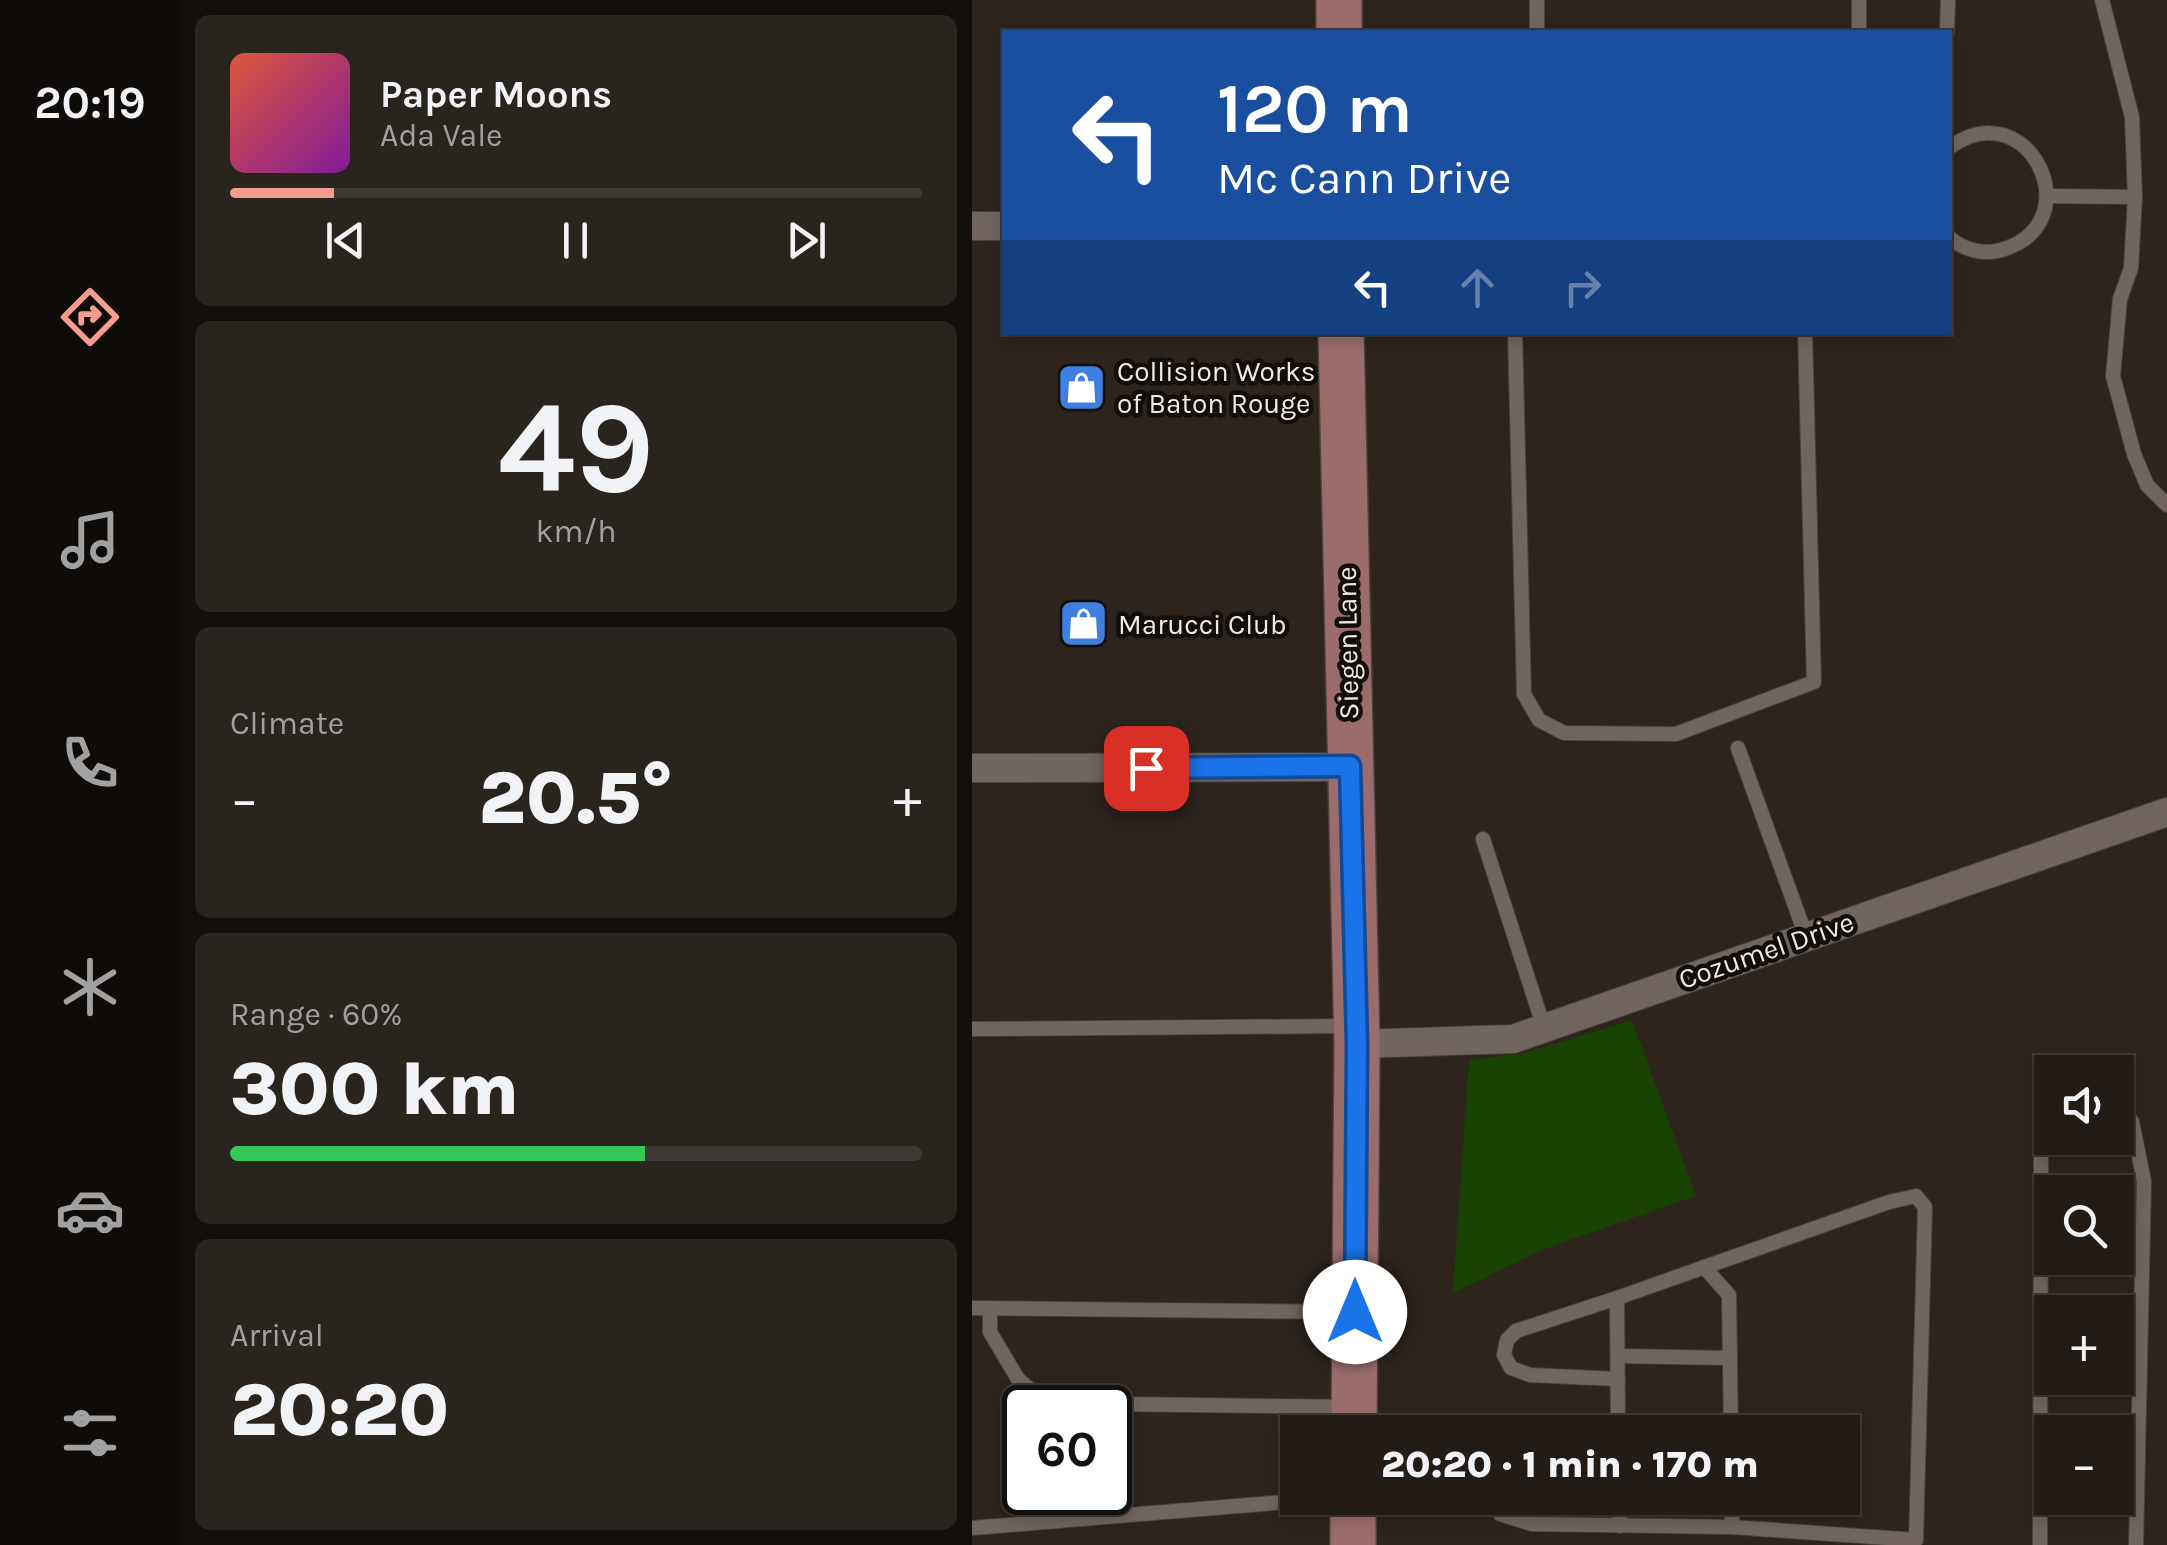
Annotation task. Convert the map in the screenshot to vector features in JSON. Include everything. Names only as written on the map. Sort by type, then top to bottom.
[{"type":"main road","points":[[1339,0],[1339,30]]},
{"type":"main road","name":"Siegen Lane","points":[[1341,335],[1356,1035],[1354,1415]]},
{"type":"main road","points":[[1352,1545],[1353,1515]]},
{"type":"street","points":[[972,226],[1002,226]]},
{"type":"street","points":[[972,768],[1350,766]]},
{"type":"street","name":"Cozumel Drive","points":[[1356,1035],[1513,1039],[2166,812]]},
{"type":"lane","points":[[1537,0],[1537,30]]},
{"type":"lane","points":[[1859,0],[1859,30]]},
{"type":"lane","points":[[1947,30],[1948,0]]},
{"type":"lane","points":[[2102,0],[2132,117],[2131,268],[2120,299],[2113,376],[2134,454],[2147,485],[2166,504]]},
{"type":"lane","points":[[1952,146],[1970,135],[2007,136],[2024,145],[2037,159],[2045,176],[2047,196],[2032,234],[2015,246],[1996,252],[1975,252],[1952,240]]},
{"type":"lane","points":[[2047,196],[2134,197]]},
{"type":"lane","points":[[1515,335],[1524,694],[1539,720],[1564,733],[1676,734],[1814,682],[1805,335]]},
{"type":"lane","points":[[1738,748],[1806,936]]},
{"type":"lane","points":[[1483,839],[1544,1028]]},
{"type":"lane","points":[[972,1029],[1356,1035]]},
{"type":"lane","points":[[2134,1132],[2144,1182],[2136,1545]]},
{"type":"lane","points":[[2040,1545],[2041,1155]]},
{"type":"lane","points":[[1503,1515],[1532,1524],[1732,1527],[1916,1540],[1925,1207],[1916,1196],[1890,1202],[1516,1330],[1507,1340],[1504,1356],[1511,1368],[1530,1375],[1618,1379]]},
{"type":"lane","points":[[1704,1267],[1729,1295],[1731,1415]]},
{"type":"lane","points":[[1616,1298],[1618,1415]]},
{"type":"lane","points":[[972,1308],[1355,1312]]},
{"type":"lane","points":[[990,1308],[990,1332],[1018,1380],[1037,1396],[1280,1417]]},
{"type":"lane","points":[[1618,1356],[1730,1358]]},
{"type":"lane","points":[[972,1528],[1280,1502]]},
{"type":"lane","points":[[1620,1515],[1620,1526]]},
{"type":"lane","points":[[1732,1515],[1732,1527]]},
{"type":"green space","points":[[1632,1020],[1696,1196],[1544,1249],[1453,1293],[1469,1060],[1525,1053]]},
{"type":"place","name":"Collision Works of Baton Rouge","points":[[1082,387]]},
{"type":"place","name":"Marucci Club","points":[[1083,624]]},
{"type":"route","points":[[1146,768],[1350,766],[1357,1044],[1355,1312]]}]
